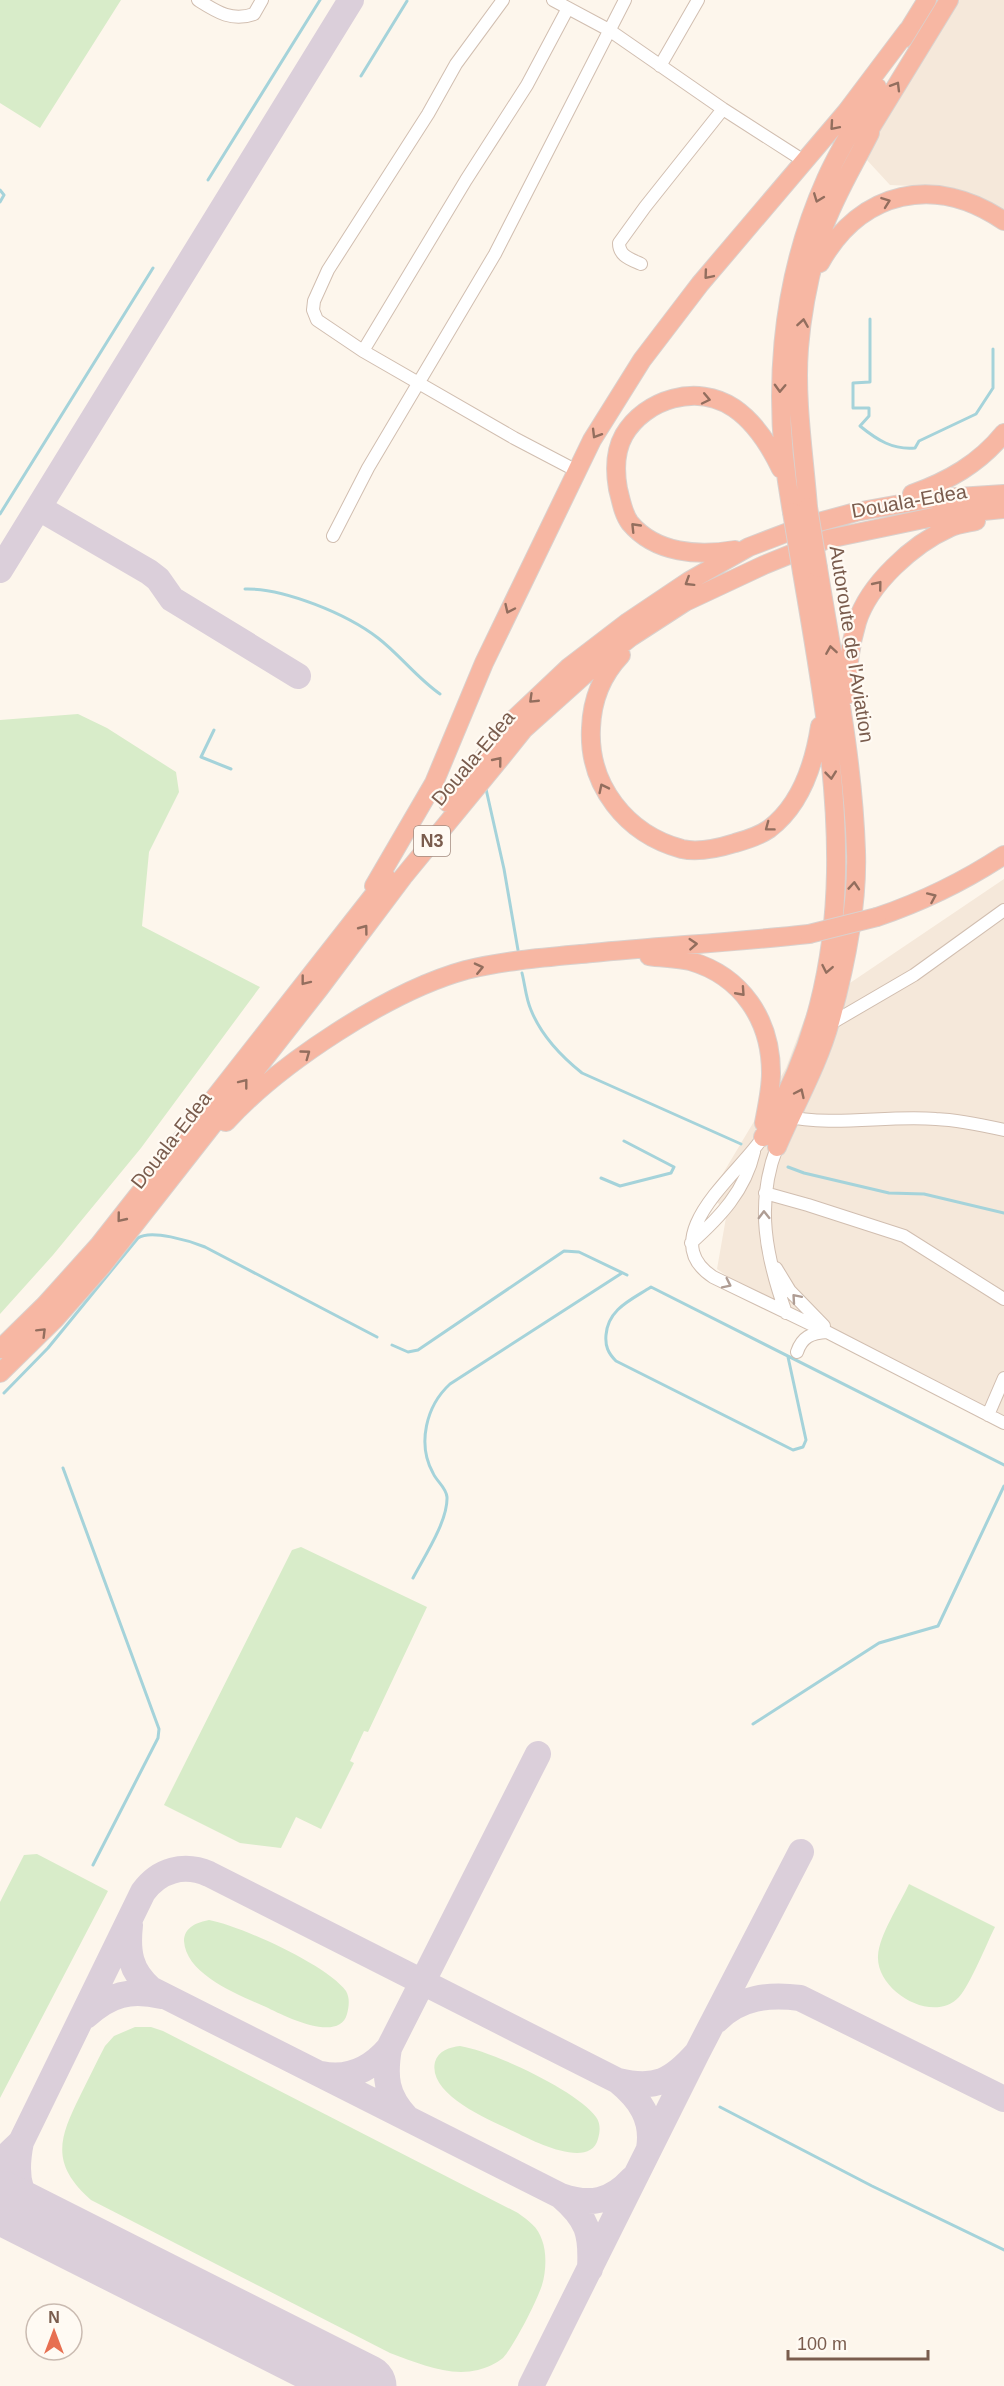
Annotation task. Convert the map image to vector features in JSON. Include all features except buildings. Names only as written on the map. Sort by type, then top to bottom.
[{"type":"highway","name":"Autoroute de l'Aviation","points":[[800,509],[785,477],[779,399],[781,351],[801,249],[826,178],[927,0]]},
{"type":"highway","name":"Autoroute de l'Aviation","points":[[765,1144],[830,1024],[844,960],[853,898],[856,853],[848,763],[800,509],[799,348],[808,290],[822,231],[870,134],[870,129],[949,0]]},
{"type":"highway","points":[[359,912],[434,783],[484,663],[592,440],[662,332],[847,111],[908,30]]},
{"type":"highway","points":[[808,290],[830,245],[849,224],[870,208],[899,197],[923,193],[952,196],[983,206],[1004,221]]},
{"type":"highway","points":[[749,548],[706,554],[679,551],[656,543],[643,535],[629,522],[621,502],[616,458],[622,437],[636,418],[655,404],[680,396],[713,400],[735,408],[764,437],[785,477]]},
{"type":"highway","points":[[856,512],[938,484],[974,464],[1004,434]]},
{"type":"highway","name":"Douala-Edea","points":[[0,1349],[45,1305],[113,1227],[496,739],[534,698],[628,622],[689,581],[749,548],[804,526],[856,512],[928,499],[1004,494]]},
{"type":"highway","name":"Douala-Edea","points":[[0,1373],[55,1319],[144,1212],[416,861],[524,729],[592,668],[631,638],[685,602],[764,565],[828,539],[943,515],[1004,509]]},
{"type":"highway","points":[[848,763],[847,672],[857,621],[869,597],[888,573],[914,550],[949,528],[1004,516]]},
{"type":"highway","name":"Autoroute de l'Aviation","points":[[782,1116],[815,1021],[831,950],[836,911],[838,855],[810,570]]},
{"type":"highway","points":[[685,602],[635,640],[609,667],[596,695],[591,717],[590,744],[597,776],[609,800],[652,838],[683,849],[715,849],[768,830],[787,812],[810,773],[816,752],[824,701]]},
{"type":"highway","points":[[144,1212],[237,1110],[268,1082],[352,1023],[439,979],[466,970],[517,961],[809,934],[877,917],[919,902],[956,886],[1004,855]]},
{"type":"highway","points":[[609,951],[689,961],[717,971],[738,986],[755,1007],[765,1029],[771,1074],[765,1144]]},
{"type":"street","points":[[198,0],[217,12],[234,18],[243,18],[254,14],[262,0]]},
{"type":"street","points":[[503,0],[456,64],[428,114],[328,270],[314,302],[313,310],[317,320],[363,351],[514,438],[577,471]]},
{"type":"street","points":[[553,0],[609,30],[723,109],[804,161]]},
{"type":"street","points":[[333,536],[368,468],[495,254],[625,0]]},
{"type":"street","points":[[660,66],[698,0]]},
{"type":"street","points":[[363,351],[527,85],[568,8]]},
{"type":"street","points":[[641,264],[625,257],[619,250],[619,243],[723,109]]},
{"type":"street","points":[[830,1024],[914,975],[1004,910]]},
{"type":"street","points":[[782,1116],[863,1121],[935,1119],[1004,1130]]},
{"type":"street","points":[[765,1144],[733,1200],[691,1243],[694,1258],[704,1271],[1004,1423]]},
{"type":"street","name":"Autoroute de l'Aviation","points":[[765,1144],[770,1164],[765,1193],[764,1230],[768,1252],[786,1312]]},
{"type":"street","points":[[765,1193],[904,1236],[1004,1299]]},
{"type":"street","points":[[768,1252],[790,1291],[831,1334]]},
{"type":"street","points":[[797,1352],[801,1341],[805,1338],[818,1332],[831,1334]]},
{"type":"street","points":[[988,1415],[1004,1378]]},
{"type":"shaded area","points":[[951,0],[1004,0],[1004,212],[955,188],[890,185],[866,159],[875,126]]},
{"type":"shaded area","points":[[1004,879],[1004,1430],[747,1290],[717,1269],[727,1212],[708,1193],[722,1175],[786,1068],[807,1012]]},
{"type":"green space","points":[[0,0],[121,0],[40,128],[0,103]]},
{"type":"green space","points":[[78,714],[107,728],[176,772],[179,792],[149,852],[142,926],[260,987],[141,1148],[53,1255],[0,1314],[0,720]]},
{"type":"green space","points":[[301,1547],[427,1607],[368,1732],[364,1731],[350,1761],[354,1763],[321,1829],[296,1817],[281,1848],[240,1843],[164,1805],[292,1550]]},
{"type":"green space","points":[[37,1854],[108,1891],[0,2098],[0,1902],[24,1855]]},
{"type":"green space","points":[[909,1884],[995,1927],[963,1991],[948,2005],[921,2006],[908,2000],[886,1981],[880,1969],[878,1956],[882,1939]]},
{"type":"green space","points":[[209,1920],[241,1930],[282,1948],[336,1981],[346,1991],[349,1999],[347,2014],[342,2023],[333,2027],[322,2027],[297,2021],[229,1990],[204,1974],[187,1953],[184,1941],[189,1929]]},
{"type":"green space","points":[[135,2027],[151,2027],[163,2031],[518,2213],[536,2228],[545,2251],[543,2280],[525,2323],[503,2358],[481,2369],[456,2372],[422,2365],[390,2353],[91,2200],[69,2175],[62,2151],[63,2139],[73,2112],[105,2046],[114,2036]]},
{"type":"green space","points":[[460,2046],[512,2064],[572,2096],[598,2120],[600,2131],[593,2148],[573,2153],[548,2147],[479,2115],[451,2097],[441,2086],[435,2074],[435,2062],[445,2050]]},
{"type":"waterway","points":[[208,180],[320,0]]},
{"type":"waterway","points":[[361,76],[407,1]]},
{"type":"waterway","points":[[0,190],[4,195],[0,202]]},
{"type":"waterway","points":[[0,514],[153,268]]},
{"type":"waterway","points":[[870,319],[870,382],[853,383],[853,408],[869,408],[869,416],[860,426],[879,440],[892,446],[915,448],[919,441],[976,414],[993,388],[993,349]]},
{"type":"waterway","points":[[245,589],[296,598],[350,620],[378,638],[440,694]]},
{"type":"waterway","points":[[214,730],[201,757],[231,769]]},
{"type":"waterway","points":[[486,789],[504,869],[518,950]]},
{"type":"waterway","points":[[522,973],[529,1006],[540,1028],[560,1053],[582,1073],[741,1144]]},
{"type":"waterway","points":[[601,1178],[620,1186],[671,1173],[674,1167],[624,1141]]},
{"type":"waterway","points":[[788,1167],[804,1173],[889,1193],[924,1194],[1004,1213]]},
{"type":"waterway","points":[[4,1393],[48,1348],[138,1238],[144,1236],[161,1235],[205,1247],[377,1337]]},
{"type":"waterway","points":[[392,1345],[408,1352],[418,1350],[564,1251],[579,1252],[627,1275]]},
{"type":"waterway","points":[[413,1578],[434,1539],[446,1507],[446,1493],[428,1462],[426,1450],[427,1426],[435,1403],[450,1384],[622,1273]]},
{"type":"waterway","points":[[788,1357],[806,1440],[803,1447],[793,1450],[616,1361],[608,1349],[606,1335],[611,1318],[616,1312],[628,1301],[651,1287],[1004,1465]]},
{"type":"waterway","points":[[63,1468],[159,1729],[158,1738],[93,1865]]},
{"type":"waterway","points":[[753,1724],[879,1643],[938,1626],[1004,1486]]},
{"type":"waterway","points":[[720,2107],[872,2186],[1004,2250]]},
{"type":"taxiway","points":[[0,570],[351,0]]},
{"type":"taxiway","points":[[39,508],[149,572],[158,579],[172,599],[298,676]]},
{"type":"taxiway","points":[[407,2118],[395,2102],[388,2086],[389,2048],[538,1754]]},
{"type":"taxiway","points":[[531,2386],[697,2053],[801,1852]]},
{"type":"taxiway","points":[[0,2162],[21,2142],[143,1892],[157,1878],[181,1869],[209,1874],[618,2081],[631,2084],[662,2081],[671,2077],[697,2053]]},
{"type":"taxiway","points":[[130,1925],[129,1944],[134,1968],[151,1989],[561,2196],[583,2220],[589,2237],[590,2269]]},
{"type":"taxiway","points":[[86,2016],[112,1998],[121,1995],[140,1993],[162,1996]]},
{"type":"taxiway","points":[[717,2020],[735,2006],[756,1999],[800,1998],[1004,2099]]},
{"type":"taxiway","points":[[321,2074],[341,2075],[359,2071],[375,2062],[389,2048]]},
{"type":"taxiway","points":[[618,2081],[633,2095],[644,2110],[649,2128],[649,2149]]},
{"type":"taxiway","points":[[21,2142],[18,2168],[21,2188],[30,2207],[47,2226]]},
{"type":"taxiway","points":[[561,2196],[581,2201],[600,2200],[616,2193],[632,2179]]},
{"type":"runway","points":[[0,2202],[365,2386]]}]
